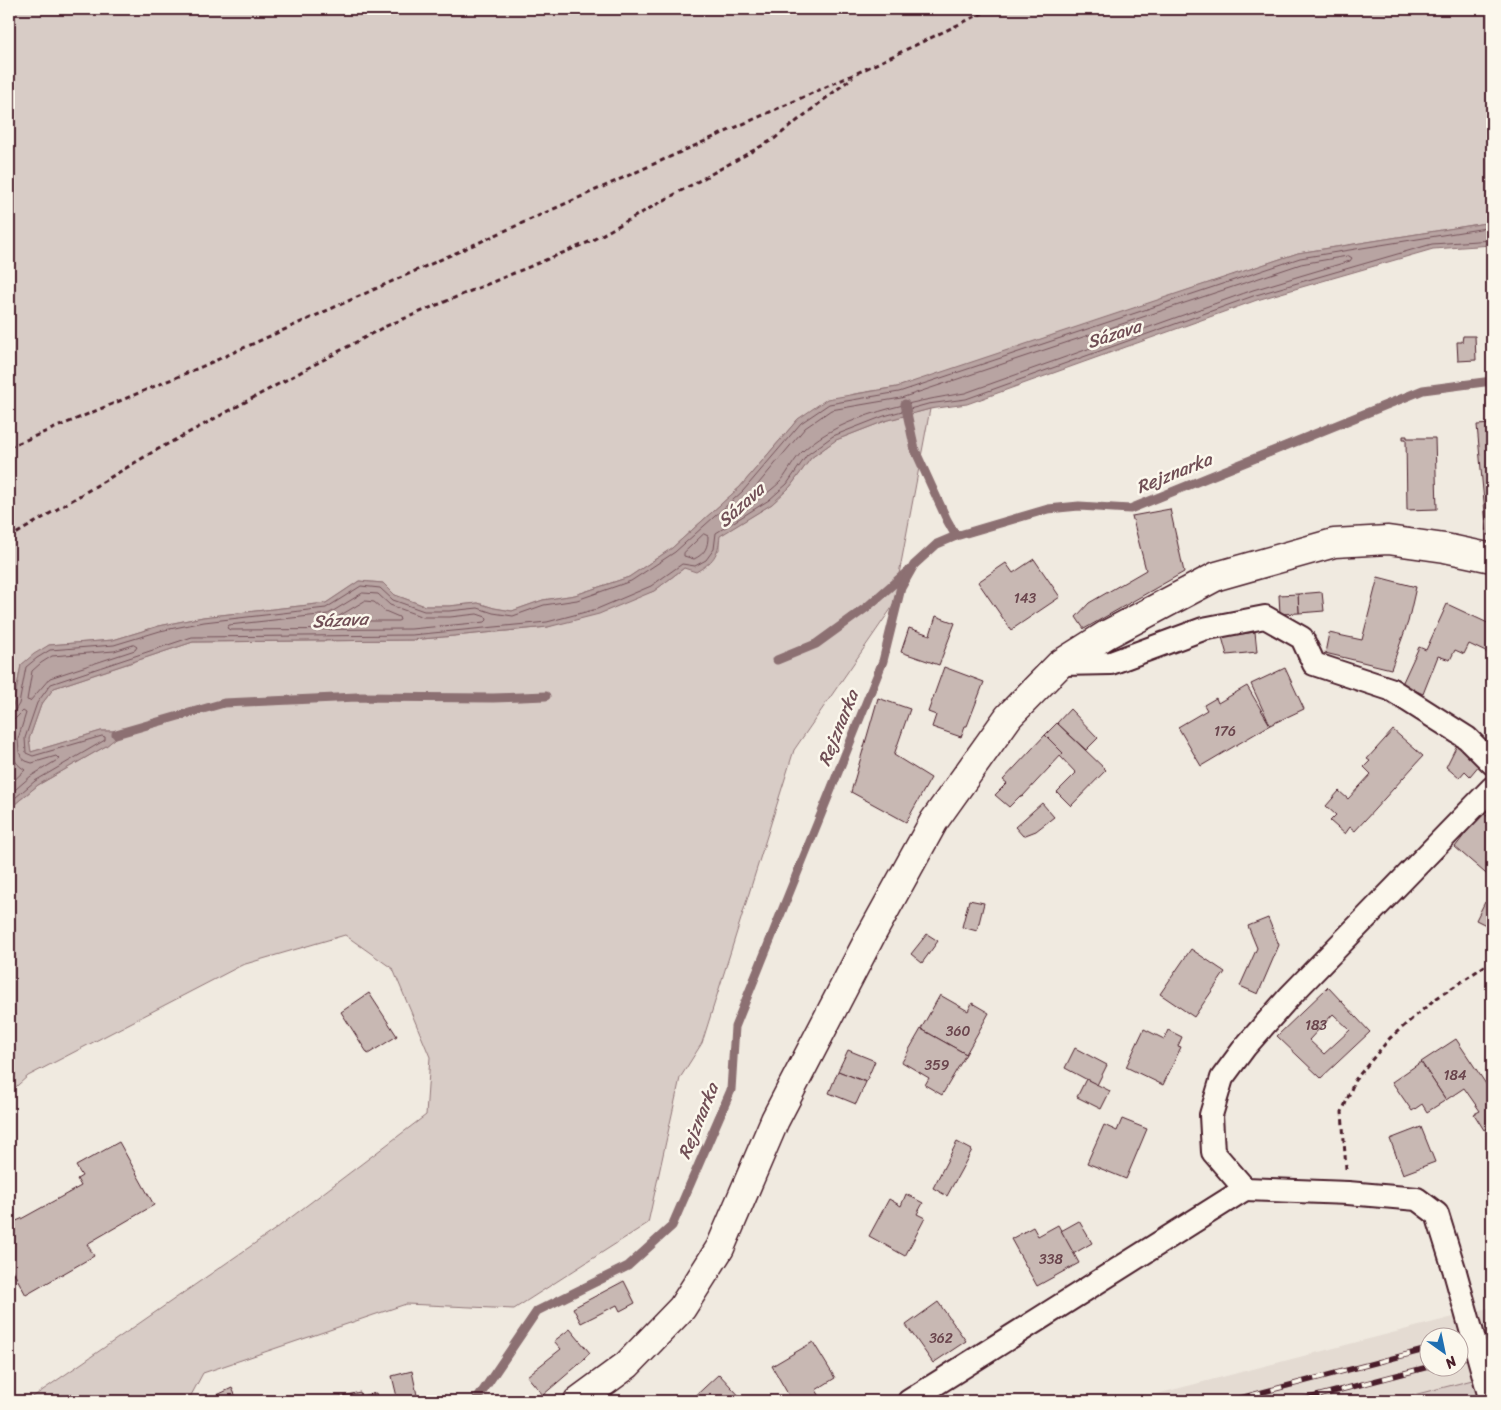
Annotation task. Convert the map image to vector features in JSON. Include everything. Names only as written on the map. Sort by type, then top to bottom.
[{"type":"street","points":[[578,1401],[627,1365],[682,1308],[720,1248],[775,1120],[870,937],[934,821],[1009,716],[1060,664],[1106,636],[1217,576],[1334,543],[1388,540],[1444,548],[1492,558]]},
{"type":"street","points":[[1060,664],[1111,663],[1203,629],[1265,618],[1302,638],[1314,664],[1390,689],[1467,738],[1492,764]]},
{"type":"street","points":[[1245,1189],[1214,1152],[1211,1115],[1222,1078],[1289,997],[1492,787]]},
{"type":"street","points":[[909,1401],[1245,1189],[1348,1193],[1417,1199],[1437,1214],[1491,1401]]},
{"type":"path","points":[[9,447],[201,367],[857,74],[991,9]]},
{"type":"path","points":[[9,538],[151,452],[384,326],[597,237],[774,139],[857,74]]},
{"type":"path","points":[[1348,1193],[1342,1112],[1355,1080],[1390,1038],[1434,1000],[1492,961]]},
{"type":"shaded area","points":[[9,9],[1492,9],[1492,222],[1298,253],[934,376],[897,387],[854,394],[798,419],[740,487],[672,548],[629,577],[575,595],[543,600],[512,611],[478,603],[425,606],[395,595],[383,583],[359,581],[326,603],[203,617],[159,626],[113,640],[49,645],[21,665],[14,703],[9,712]]},
{"type":"shaded area","points":[[930,409],[893,606],[794,750],[702,1043],[680,1078],[648,1223],[514,1309],[406,1304],[203,1373],[188,1401],[27,1401],[277,1228],[426,1115],[430,1057],[393,969],[345,935],[242,965],[28,1076],[9,1093],[9,809],[38,785],[106,746],[124,731],[101,731],[31,752],[29,739],[41,705],[54,688],[193,642],[412,640],[548,627],[654,591],[684,568],[719,550],[719,536],[772,504],[790,487],[811,458],[836,440],[885,421]]},
{"type":"shaded area","points":[[1492,1307],[1492,1375],[1390,1401],[1130,1401]]},
{"type":"shaded area","points":[[1492,1375],[1492,1401],[1390,1401]]},
{"type":"water","name":"Sázava","points":[[1492,222],[1492,245],[1433,249],[1257,300],[967,404],[930,409],[885,421],[836,440],[811,458],[790,487],[772,504],[720,536],[716,554],[707,565],[696,572],[684,568],[654,591],[599,614],[548,627],[412,640],[193,642],[54,688],[41,705],[29,739],[31,752],[101,731],[125,731],[106,746],[38,785],[9,809],[9,712],[14,703],[21,665],[49,645],[113,640],[159,626],[203,617],[326,603],[359,581],[383,583],[395,595],[425,606],[478,603],[512,611],[543,600],[575,595],[629,577],[672,548],[740,487],[798,419],[827,399],[897,387],[1298,253]]},
{"type":"building","points":[[1463,336],[1475,336],[1476,360],[1458,361],[1457,342],[1462,342]]},
{"type":"building","points":[[1492,424],[1492,535],[1487,535],[1477,425]]},
{"type":"building","points":[[1403,436],[1407,436],[1407,438],[1435,438],[1437,509],[1407,510],[1406,439],[1403,439]]},
{"type":"building","points":[[1170,509],[1184,572],[1084,629],[1076,617],[1089,603],[1146,570],[1132,516]]},
{"type":"building","points":[[1034,559],[1060,597],[1011,630],[978,582],[1006,563],[1013,573]]},
{"type":"building","points":[[1378,577],[1416,587],[1408,622],[1391,669],[1325,653],[1329,633],[1362,640]]},
{"type":"building","points":[[1322,592],[1324,611],[1299,613],[1298,594]]},
{"type":"building","points":[[1298,594],[1299,613],[1280,614],[1279,595]]},
{"type":"building","points":[[1447,604],[1492,625],[1492,655],[1469,644],[1464,654],[1455,650],[1450,660],[1438,656],[1423,694],[1402,684],[1419,647],[1426,650]]},
{"type":"building","points":[[936,616],[955,623],[939,665],[901,652],[909,628],[930,635]]},
{"type":"building","points":[[1255,632],[1257,652],[1227,655],[1222,637]]},
{"type":"building","points":[[944,667],[984,682],[961,737],[932,727],[936,715],[928,712]]},
{"type":"building","points":[[1285,668],[1304,709],[1270,725],[1251,684]]},
{"type":"building","points":[[1247,686],[1270,725],[1201,766],[1178,727],[1207,710],[1204,705],[1216,698],[1218,703]]},
{"type":"building","points":[[878,698],[910,709],[894,755],[931,778],[906,822],[851,792]]},
{"type":"building","points":[[1070,709],[1098,738],[1086,750],[1057,723]]},
{"type":"building","points":[[1057,723],[1106,770],[1071,806],[1057,792],[1076,773],[1060,756],[1063,753],[1045,735]]},
{"type":"building","points":[[1393,730],[1423,756],[1355,831],[1350,827],[1345,834],[1330,821],[1336,815],[1326,806],[1339,791],[1348,799],[1371,774],[1364,767],[1370,761],[1367,759]]},
{"type":"building","points":[[1045,735],[1063,753],[1022,797],[1020,796],[1009,807],[995,795],[1007,783],[1003,780]]},
{"type":"building","points":[[1457,745],[1480,764],[1470,776],[1465,771],[1459,778],[1446,767]]},
{"type":"building","points":[[1042,803],[1054,817],[1036,831],[1023,836],[1015,827]]},
{"type":"building","points":[[1482,812],[1492,820],[1492,879],[1455,847]]},
{"type":"building","points":[[969,900],[984,903],[977,931],[962,927]]},
{"type":"building","points":[[1485,902],[1492,906],[1492,928],[1476,920]]},
{"type":"building","points":[[1268,918],[1279,945],[1258,994],[1240,986],[1257,948],[1248,926]]},
{"type":"building","points":[[927,934],[938,941],[922,963],[911,954]]},
{"type":"building","points":[[1191,949],[1225,972],[1194,1017],[1160,994]]},
{"type":"building","points":[[1328,987],[1370,1032],[1321,1078],[1277,1036]],"holes":[[[1333,1014],[1350,1030],[1324,1054],[1309,1040]]]},
{"type":"building","points":[[369,993],[397,1036],[368,1054],[341,1012]]},
{"type":"building","points":[[940,995],[968,1011],[972,1003],[989,1013],[966,1054],[921,1029]]},
{"type":"building","points":[[921,1029],[966,1054],[942,1095],[925,1085],[929,1078],[902,1062]]},
{"type":"building","points":[[1144,1029],[1164,1039],[1168,1030],[1182,1037],[1178,1046],[1181,1047],[1163,1085],[1126,1067]]},
{"type":"building","points":[[1456,1039],[1492,1093],[1492,1125],[1484,1130],[1474,1114],[1480,1111],[1464,1088],[1446,1100],[1421,1062]]},
{"type":"building","points":[[1075,1048],[1107,1065],[1097,1085],[1065,1068]]},
{"type":"building","points":[[848,1050],[875,1061],[866,1082],[838,1071]]},
{"type":"building","points":[[1421,1062],[1446,1100],[1427,1112],[1422,1104],[1412,1111],[1392,1082]]},
{"type":"building","points":[[838,1071],[866,1082],[856,1104],[829,1093]]},
{"type":"building","points":[[1086,1079],[1110,1091],[1101,1109],[1077,1097]]},
{"type":"building","points":[[1122,1119],[1147,1129],[1126,1179],[1087,1163],[1104,1125],[1117,1131]]},
{"type":"building","points":[[1421,1127],[1435,1162],[1403,1174],[1390,1139]]},
{"type":"building","points":[[119,1142],[154,1205],[87,1244],[94,1256],[26,1295],[9,1264],[9,1243],[14,1240],[9,1231],[9,1224],[81,1186],[77,1179],[82,1176],[76,1166]]},
{"type":"building","points":[[957,1142],[972,1150],[947,1196],[933,1188]]},
{"type":"building","points":[[906,1194],[923,1203],[917,1214],[925,1218],[905,1256],[869,1236],[889,1199],[901,1206]]},
{"type":"building","points":[[1079,1221],[1092,1243],[1073,1254],[1061,1231]]},
{"type":"building","points":[[1058,1225],[1079,1263],[1037,1286],[1011,1239],[1033,1227],[1038,1236]]},
{"type":"building","points":[[624,1281],[635,1303],[620,1311],[617,1305],[581,1323],[573,1308]]},
{"type":"building","points":[[938,1302],[966,1341],[933,1363],[906,1325]]},
{"type":"building","points":[[570,1329],[590,1353],[543,1395],[527,1376],[561,1349],[554,1341]]},
{"type":"building","points":[[813,1342],[835,1378],[816,1390],[823,1401],[809,1401],[806,1396],[797,1401],[792,1401],[772,1366]]},
{"type":"building","points":[[412,1371],[418,1400],[398,1401],[392,1376]]},
{"type":"building","points":[[719,1374],[744,1401],[690,1401]]},
{"type":"building","points":[[232,1388],[238,1401],[215,1401],[213,1397]]},
{"type":"building","points":[[360,1392],[361,1396],[376,1393],[378,1401],[340,1401],[339,1397]]},
{"type":"waterway","name":"Rejznarka","points":[[476,1401],[537,1311],[628,1266],[672,1226],[731,1090],[735,1027],[883,661],[901,588],[914,565],[937,544],[956,536],[1048,509],[1079,506],[1130,509],[1423,390],[1492,381]]},
{"type":"waterway","points":[[905,404],[915,450],[956,536]]},
{"type":"waterway","points":[[777,660],[816,644],[867,607],[908,571]]},
{"type":"waterway","points":[[116,734],[224,703],[357,697],[493,698],[546,696]]},
{"type":"railway","points":[[1468,1339],[1492,1333]]},
{"type":"railway","points":[[1468,1357],[1492,1351]]},
{"type":"railway","points":[[1229,1401],[1418,1352]]},
{"type":"railway","points":[[1298,1401],[1418,1370]]}]
